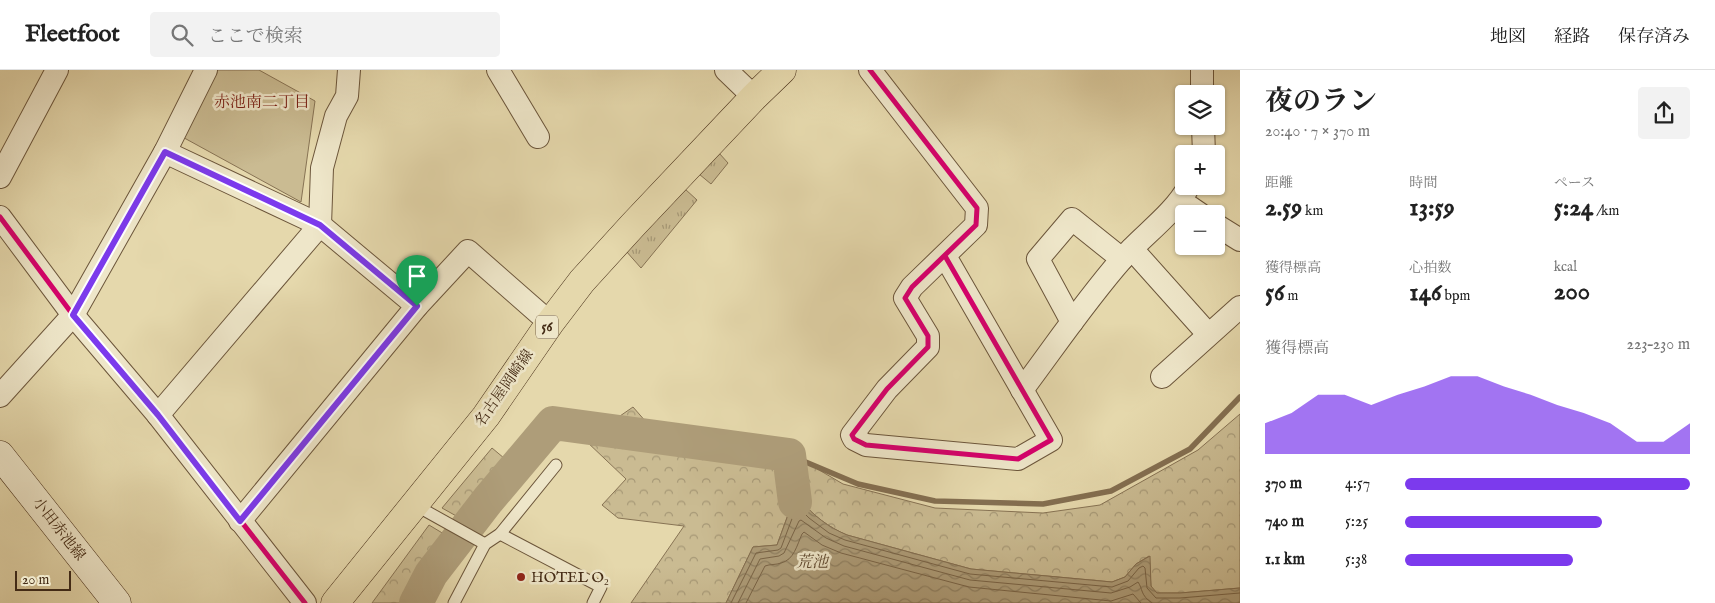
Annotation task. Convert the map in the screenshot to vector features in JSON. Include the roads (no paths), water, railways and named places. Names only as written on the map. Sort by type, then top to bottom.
[{"type":"main road","name":"名古屋岡崎線","points":[[343,600],[486,416],[550,323],[582,281],[754,97],[782,70]]},
{"type":"street","points":[[0,177],[57,70]]},
{"type":"street","points":[[0,396],[73,315],[165,152],[206,70]]},
{"type":"street","points":[[158,415],[320,225],[322,168],[336,116],[347,96],[349,70]]},
{"type":"street","points":[[498,70],[538,137]]},
{"type":"street","points":[[726,70],[754,97]]},
{"type":"street","points":[[870,70],[977,208],[976,225],[912,287],[905,298],[928,336],[928,347],[887,389],[852,435],[854,439],[866,445],[1018,459],[1051,440],[945,256]]},
{"type":"street","points":[[1202,70],[1202,85]]},
{"type":"street","points":[[165,152],[320,225],[417,306]]},
{"type":"street","points":[[1022,390],[1072,322],[1127,254],[1184,195]]},
{"type":"street","points":[[0,217],[73,315],[158,415],[305,603]]},
{"type":"street","points":[[1072,322],[1038,259],[1072,219],[1127,254],[1208,334]]},
{"type":"street","points":[[1225,230],[1240,240]]},
{"type":"street","points":[[240,521],[417,306],[468,251],[550,323]]},
{"type":"street","points":[[1162,377],[1240,307]]},
{"type":"street","name":"小田赤池線","points":[[0,455],[117,603]]},
{"type":"lane","points":[[454,603],[485,544],[500,534],[556,466]]},
{"type":"lane","points":[[415,505],[485,544]]},
{"type":"lane","points":[[500,534],[601,587],[593,603]]},
{"type":"water","name":"荒池","points":[[800,500],[822,521],[847,535],[971,569],[1112,582],[1125,577],[1136,564],[1150,556],[1151,586],[1157,593],[1240,588],[1240,603],[726,603],[753,547],[777,545],[792,504]]},
{"type":"waterway","points":[[789,455],[858,484],[935,501],[1043,504],[1111,491],[1190,449],[1240,397]]},
{"type":"waterway","points":[[416,603],[431,574],[488,500],[553,423],[789,455],[795,502]]},
{"type":"place","name":"HOTEL O₂","points":[[521,577]]},
{"type":"district","name":"赤池南二丁目","points":[[262,103]]}]
